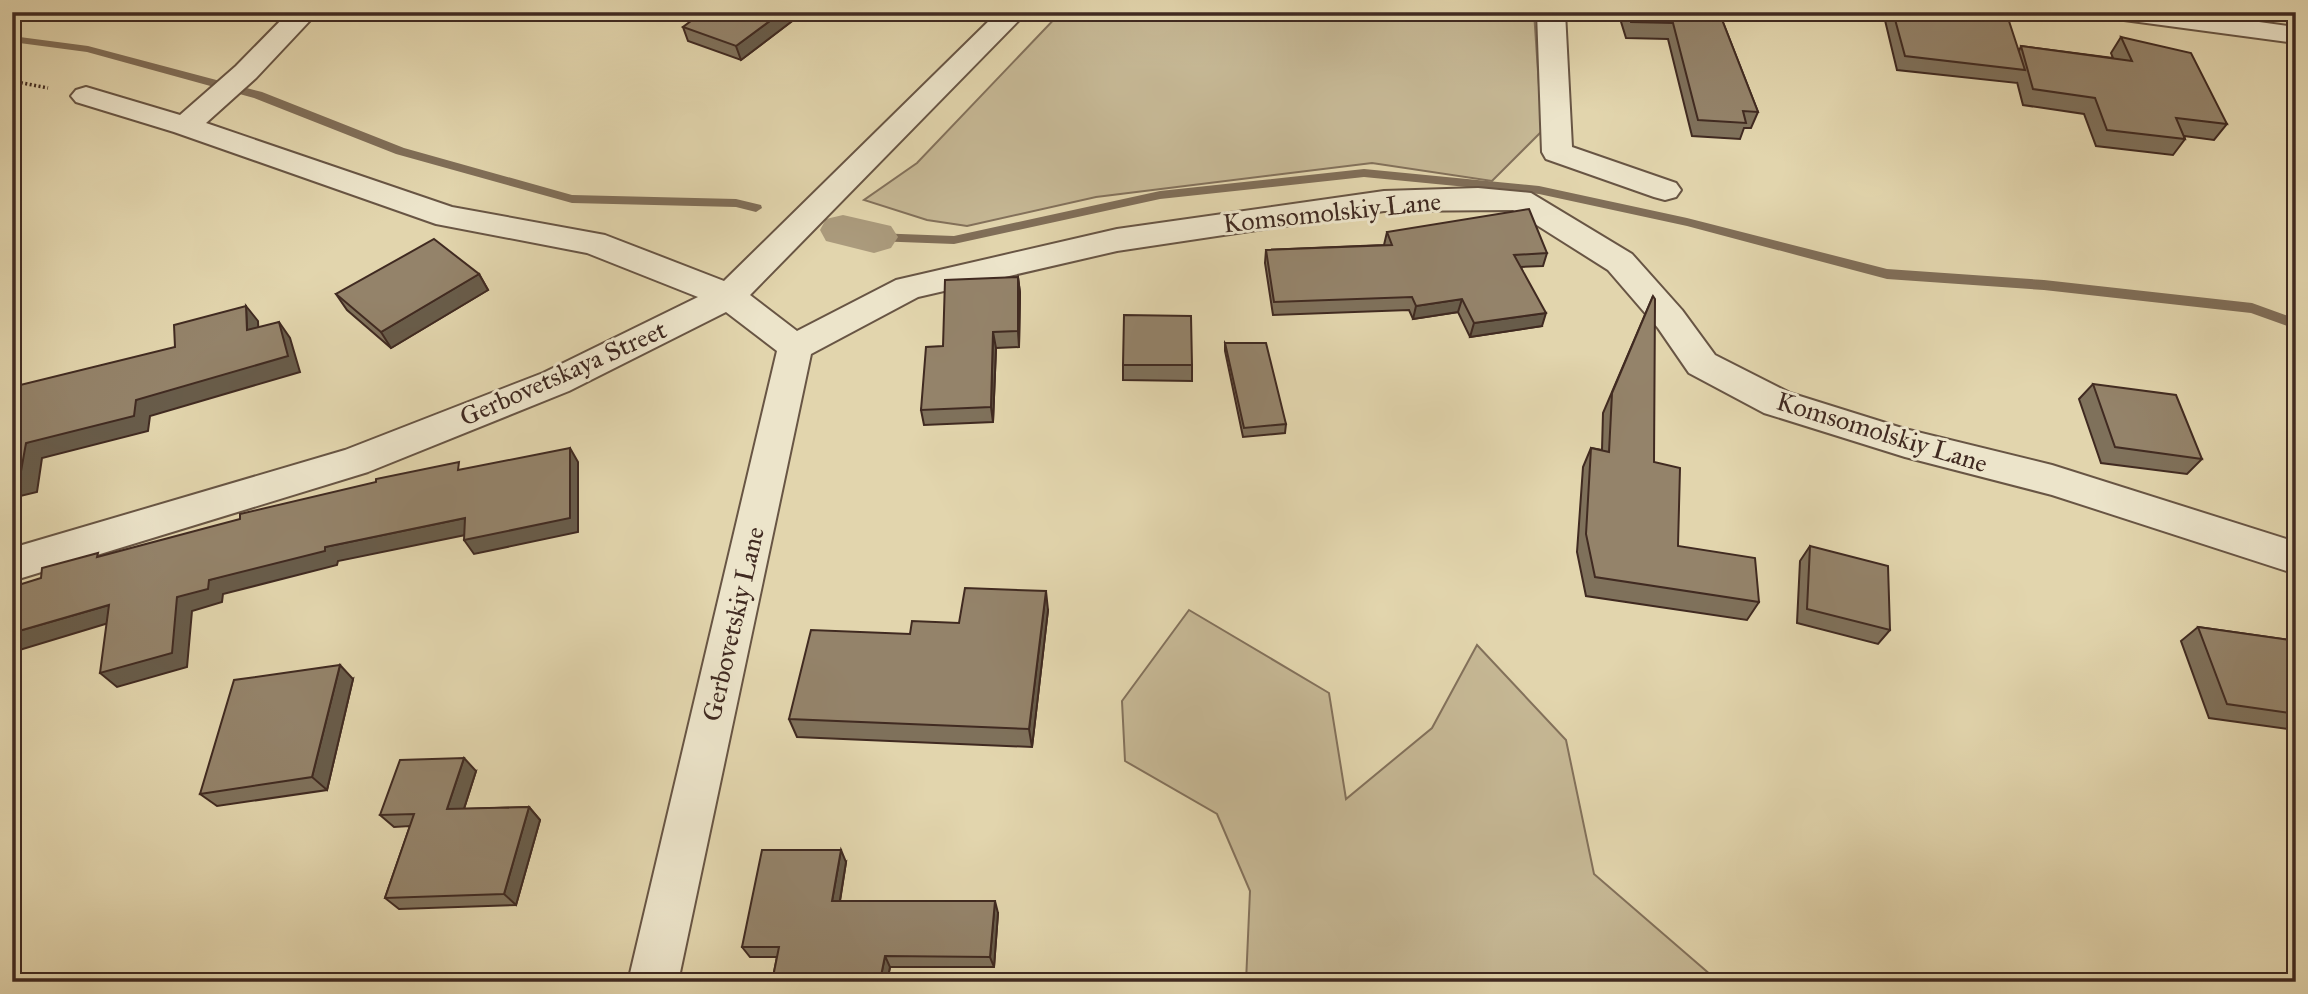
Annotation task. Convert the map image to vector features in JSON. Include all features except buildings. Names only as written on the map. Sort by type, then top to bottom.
[{"type":"street","points":[[185,126],[246,72],[305,12]]},
{"type":"street","name":"Gerbovetskaya Street","points":[[12,565],[355,462],[556,382],[729,296],[1014,12]]},
{"type":"street","points":[[1551,12],[1556,152],[1665,190]]},
{"type":"street","points":[[2124,12],[2296,35]]},
{"type":"street","points":[[86,96],[185,126],[447,217],[593,243],[729,296],[795,347]]},
{"type":"street","name":"Komsomolskiy Lane","points":[[795,347],[908,288],[1117,240],[1384,201],[1478,198],[1520,200],[1620,262],[1670,319],[1702,364],[1777,403],[1905,443],[2052,481],[2296,558]]},
{"type":"street","name":"Gerbovetskiy Lane","points":[[653,982],[795,347]]},
{"type":"shaded area","points":[[1061,12],[1534,12],[1542,131],[1492,181],[1372,163],[1096,197],[967,226],[927,220],[864,200],[917,163]]},
{"type":"shaded area","points":[[1189,610],[1329,693],[1346,799],[1432,728],[1477,645],[1566,740],[1594,874],[1719,982],[1246,982],[1250,891],[1217,814],[1125,761],[1122,701]]},
{"type":"waterway","points":[[12,39],[88,49],[258,95],[400,151],[572,199],[736,203],[756,208]]},
{"type":"waterway","points":[[874,237],[954,240],[1160,195],[1364,173],[1539,190],[1687,222],[1887,274],[2044,285],[2252,308],[2296,324]]},
{"type":"waterway","points":[[843,230],[874,237]]}]
